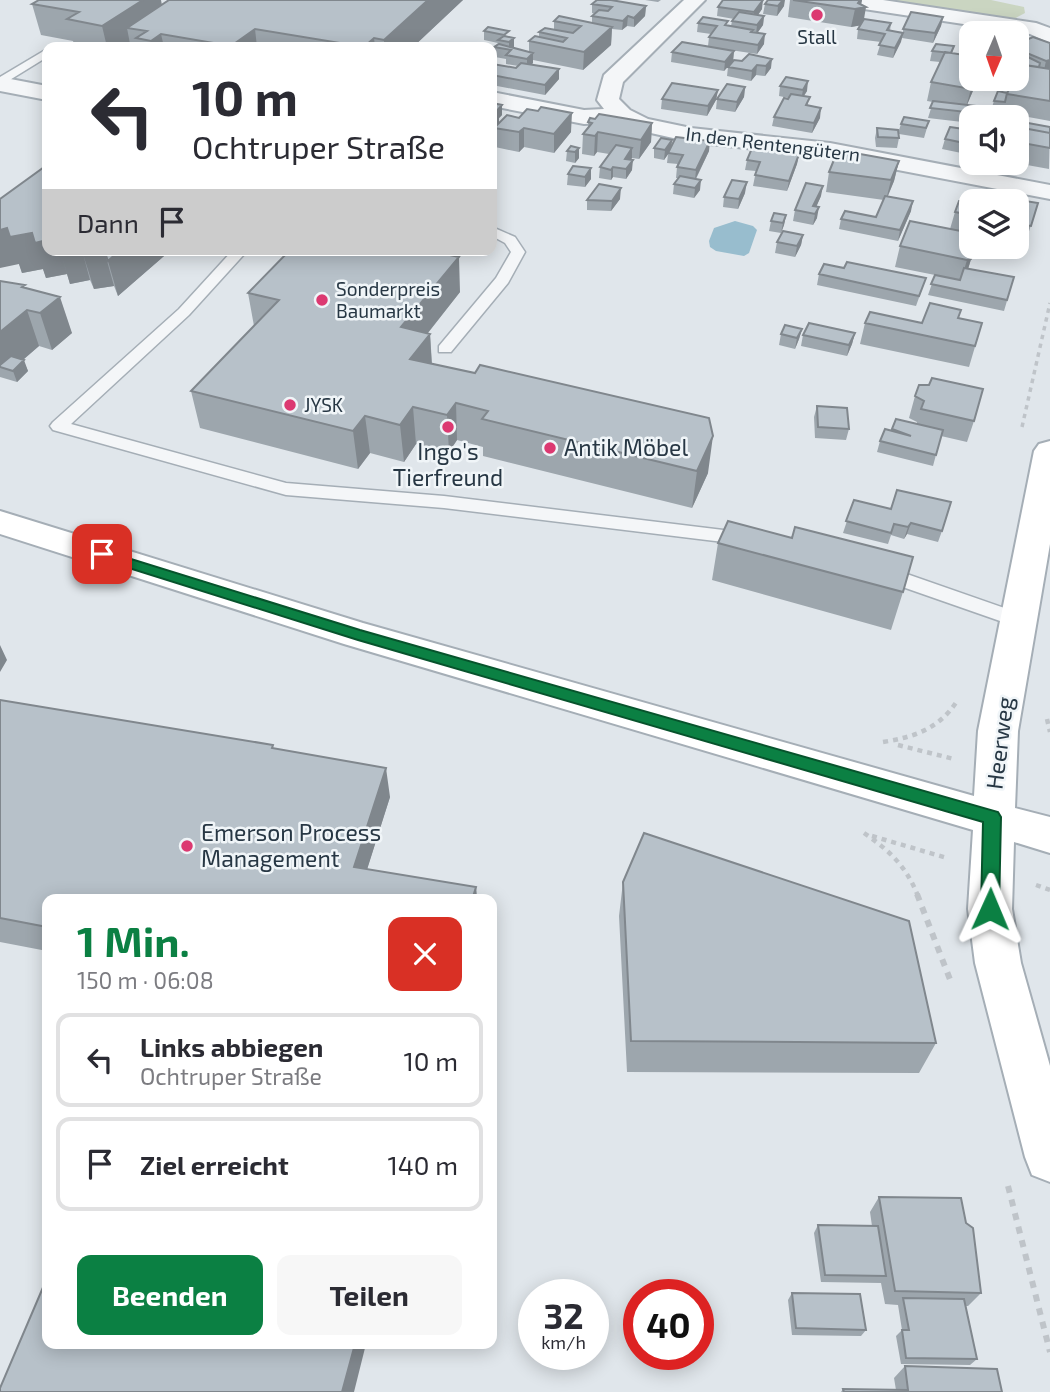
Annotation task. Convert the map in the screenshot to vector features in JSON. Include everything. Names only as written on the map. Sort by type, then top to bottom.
[{"type":"main road","name":"Heerweg","points":[[1050,451],[998,731],[992,817],[990,909],[999,963],[1050,1157]]},
{"type":"main road","points":[[0,522],[358,635],[1050,835]]},
{"type":"street","points":[[622,115],[608,100],[612,80],[695,0]]},
{"type":"street","points":[[844,0],[1043,33],[1045,4]]},
{"type":"street","points":[[0,83],[42,92]]},
{"type":"street","name":"In den Rentengütern","points":[[497,100],[584,117],[622,115],[641,124],[691,135],[830,150],[1050,192]]},
{"type":"lane","points":[[0,83],[42,55]]},
{"type":"lane","points":[[445,349],[502,280],[518,252],[510,240],[497,234]]},
{"type":"lane","points":[[235,256],[184,312],[59,426],[286,489],[444,502],[739,537],[765,543]]},
{"type":"lane","points":[[857,566],[923,583],[981,610],[1020,621]]},
{"type":"path","points":[[864,833],[889,850],[908,871],[954,988]]},
{"type":"path","points":[[1007,1181],[1050,1352]]},
{"type":"green space","points":[[872,0],[991,0],[1024,7],[1025,13],[1012,20]]},
{"type":"water","points":[[735,221],[753,226],[757,230],[749,253],[744,256],[716,251],[710,247],[709,241],[714,228]]},
{"type":"building","points":[[39,0],[143,0],[102,26],[67,19],[79,12],[32,4]]},
{"type":"building","points":[[169,0],[428,0],[384,40],[374,38],[370,42],[334,42],[255,29],[237,42],[208,42],[161,34],[151,41],[136,38],[147,31],[127,28]]},
{"type":"building","points":[[597,0],[646,6],[634,18],[628,16],[623,21],[592,16],[599,10],[608,11],[612,7],[592,4]]},
{"type":"building","points":[[723,0],[763,0],[754,12],[718,7]]},
{"type":"building","points":[[768,0],[783,0],[778,6],[765,4]]},
{"type":"building","points":[[793,0],[860,0],[858,3],[866,7],[855,9]]},
{"type":"building","points":[[739,12],[764,16],[757,25],[732,21]]},
{"type":"building","points":[[911,12],[943,17],[935,33],[903,29]]},
{"type":"building","points":[[559,16],[612,27],[584,52],[529,41],[535,36],[563,42],[567,38],[539,32],[545,28],[573,33],[581,26],[554,21]]},
{"type":"building","points":[[703,17],[728,21],[725,25],[765,34],[758,45],[709,37],[717,26],[698,23]]},
{"type":"building","points":[[864,19],[891,23],[887,30],[903,33],[895,48],[879,45],[885,34],[858,29]]},
{"type":"building","points":[[488,27],[509,31],[504,35],[484,31]]},
{"type":"building","points":[[504,36],[514,38],[509,42],[498,40]]},
{"type":"building","points":[[1033,37],[1050,43],[1050,60],[1029,54],[1029,39]]},
{"type":"building","points":[[682,42],[734,51],[725,62],[672,52]]},
{"type":"building","points":[[936,44],[954,46],[951,53],[932,51]]},
{"type":"building","points":[[497,45],[533,53],[527,59],[506,55],[511,50],[497,48]]},
{"type":"building","points":[[945,52],[959,54],[959,87],[931,82]]},
{"type":"building","points":[[749,54],[772,59],[766,66],[757,65],[752,71],[728,67],[734,60],[742,61]]},
{"type":"building","points":[[1029,58],[1040,63],[1039,67],[1029,66]]},
{"type":"building","points":[[521,63],[559,69],[545,85],[497,76],[497,65],[516,68]]},
{"type":"building","points":[[1029,66],[1050,69],[1050,101],[1007,94],[1008,91],[1029,91]]},
{"type":"building","points":[[786,77],[808,81],[803,90],[780,86]]},
{"type":"building","points":[[672,83],[718,90],[708,106],[662,99]]},
{"type":"building","points":[[727,84],[745,87],[737,102],[717,99]]},
{"type":"building","points":[[998,91],[1007,93],[1005,102],[994,101]]},
{"type":"building","points":[[791,94],[810,97],[806,105],[821,108],[814,123],[774,117],[784,98],[788,99]]},
{"type":"building","points":[[933,101],[968,105],[959,105],[959,111],[930,108]]},
{"type":"building","points":[[541,107],[572,113],[554,134],[524,128],[519,132],[497,128],[507,115],[519,118],[527,109],[538,111]]},
{"type":"building","points":[[599,114],[652,123],[641,140],[598,132],[595,136],[583,134],[592,123],[588,122],[590,118],[595,119]]},
{"type":"building","points":[[904,117],[929,121],[926,128],[901,124]]},
{"type":"building","points":[[1029,123],[1050,127],[1050,133],[1029,129]]},
{"type":"building","points":[[950,127],[959,128],[959,142],[945,139]]},
{"type":"building","points":[[877,128],[898,130],[899,138],[878,137]]},
{"type":"building","points":[[1029,129],[1050,133],[1050,148],[1029,144]]},
{"type":"building","points":[[676,137],[710,141],[696,170],[677,167],[683,155],[668,153]]},
{"type":"building","points":[[661,138],[672,140],[665,150],[654,148]]},
{"type":"building","points":[[616,145],[632,148],[625,159],[633,160],[626,169],[613,167],[611,170],[600,167]]},
{"type":"building","points":[[571,146],[579,148],[575,152],[567,151]]},
{"type":"building","points":[[752,148],[799,154],[789,181],[755,175],[760,162],[747,160]]},
{"type":"building","points":[[838,150],[899,161],[891,180],[829,172]]},
{"type":"building","points":[[573,166],[591,168],[585,177],[568,174]]},
{"type":"building","points":[[42,169],[42,241],[35,243],[32,233],[10,237],[7,228],[0,230],[0,199]]},
{"type":"building","points":[[680,176],[701,180],[695,188],[674,184]]},
{"type":"building","points":[[732,180],[747,182],[739,199],[724,197]]},
{"type":"building","points":[[806,183],[823,186],[813,206],[819,207],[815,214],[795,210]]},
{"type":"building","points":[[599,184],[621,188],[612,201],[587,200]]},
{"type":"building","points":[[885,196],[913,201],[900,230],[841,219],[845,211],[876,217]]},
{"type":"building","points":[[1029,202],[1038,203],[1029,226]]},
{"type":"building","points":[[774,213],[786,215],[783,223],[771,221]]},
{"type":"building","points":[[910,221],[959,231],[959,258],[900,246]]},
{"type":"building","points":[[783,231],[803,235],[797,246],[777,242]]},
{"type":"building","points":[[284,256],[459,257],[401,327],[430,334],[410,359],[475,373],[480,365],[709,418],[713,436],[697,471],[482,419],[488,411],[456,403],[447,415],[413,407],[400,425],[365,416],[353,431],[191,391],[279,300],[248,293]]},
{"type":"building","points":[[847,262],[926,278],[919,296],[819,274],[824,264],[844,268]]},
{"type":"building","points":[[964,268],[1014,277],[1007,300],[931,284],[935,275],[960,280]]},
{"type":"building","points":[[0,281],[25,285],[22,287],[60,297],[40,313],[27,310],[0,332]]},
{"type":"building","points":[[930,303],[961,310],[958,318],[982,323],[975,346],[865,323],[870,312],[922,323]]},
{"type":"building","points":[[809,323],[855,333],[849,345],[803,335]]},
{"type":"building","points":[[785,325],[802,329],[797,338],[781,334]]},
{"type":"building","points":[[11,356],[24,360],[13,371],[0,367],[0,365]]},
{"type":"building","points":[[932,378],[983,389],[974,421],[921,409],[924,401],[915,396],[919,385],[929,385]]},
{"type":"building","points":[[817,406],[847,408],[849,429],[818,427]]},
{"type":"building","points":[[896,419],[943,430],[936,455],[880,441],[885,429],[911,436],[892,429]]},
{"type":"building","points":[[897,490],[951,502],[942,531],[911,523],[908,527],[894,524],[891,533],[846,521],[854,500],[891,509]]},
{"type":"building","points":[[728,521],[792,538],[795,527],[913,557],[903,592],[718,543]]},
{"type":"building","name":"Emerson Process Management","points":[[0,700],[273,745],[272,748],[386,768],[354,867],[476,887],[474,894],[42,894],[42,926],[0,918]]},
{"type":"building","points":[[644,833],[909,921],[936,1043],[631,1041],[623,882]]},
{"type":"building","points":[[879,1197],[961,1198],[966,1223],[973,1228],[981,1293],[895,1291]]},
{"type":"building","points":[[818,1225],[878,1226],[886,1276],[825,1275]]},
{"type":"building","points":[[42,1290],[42,1349],[354,1349],[342,1392],[0,1392]]},
{"type":"building","points":[[792,1293],[860,1294],[866,1330],[796,1328]]},
{"type":"building","points":[[903,1298],[964,1299],[977,1359],[906,1358],[902,1330],[909,1330]]},
{"type":"building","points":[[905,1366],[997,1369],[1002,1392],[844,1392],[843,1389],[908,1390]]},
{"type":"place","name":"Stall","points":[[817,15]]},
{"type":"place","name":"Sonderpreis Baumarkt","points":[[322,300]]},
{"type":"place","name":"JYSK","points":[[290,405]]},
{"type":"place","name":"Ingo's Tierfreund","points":[[448,427]]},
{"type":"place","name":"Antik Möbel","points":[[550,448]]},
{"type":"place","name":"Emerson Process Management","points":[[187,846]]},
{"type":"route","points":[[102,554],[358,635],[992,817],[990,909]]}]
